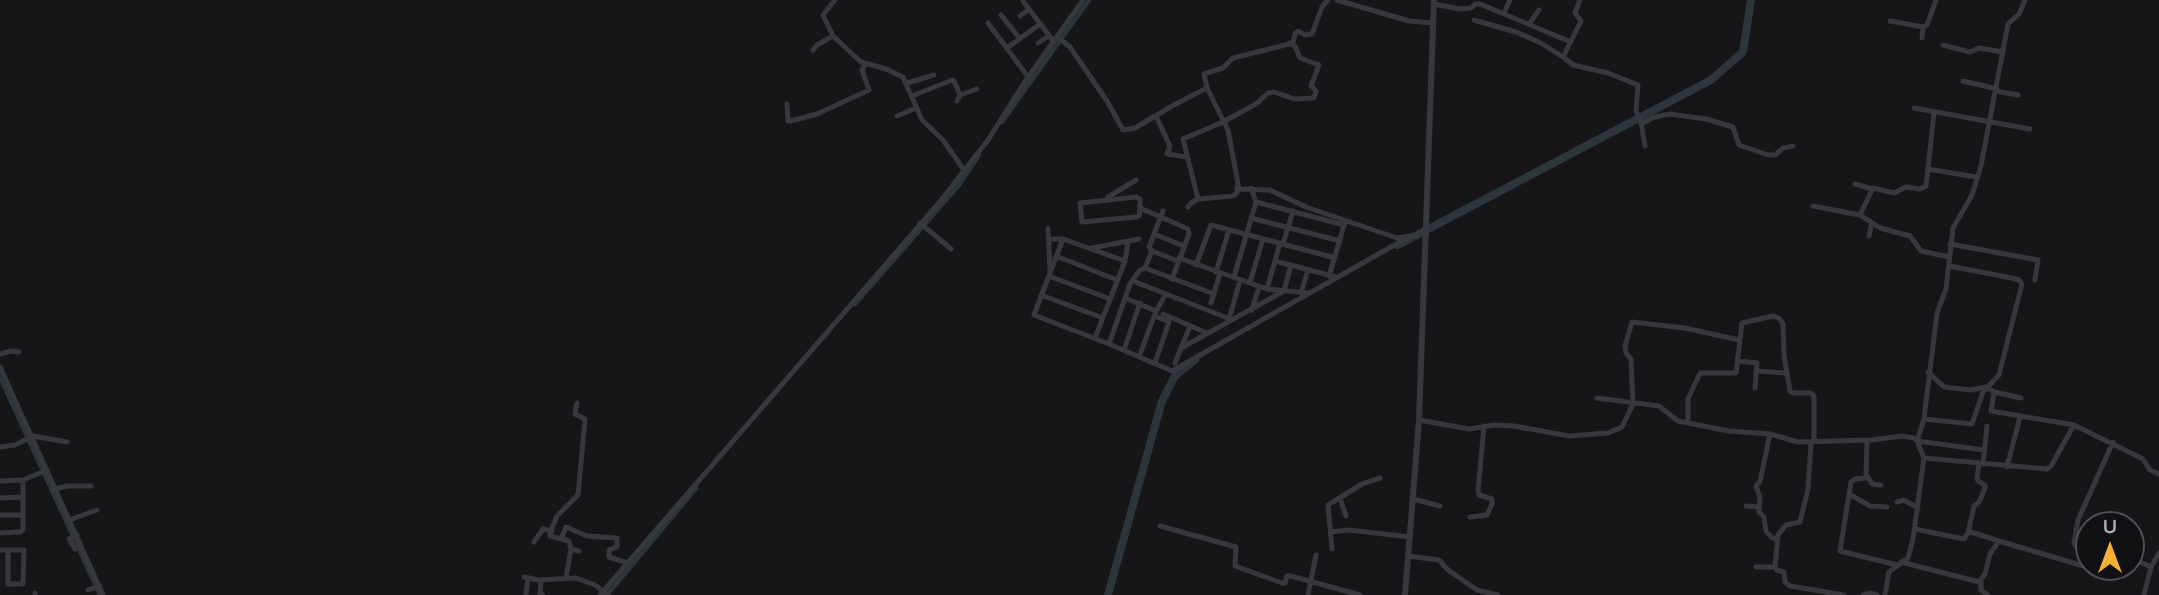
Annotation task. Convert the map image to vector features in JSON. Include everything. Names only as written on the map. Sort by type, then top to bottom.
[{"type":"street","points":[[835,0],[823,15],[833,36],[855,58],[899,75],[907,83],[924,123],[943,140],[964,170]]},
{"type":"street","points":[[527,595],[526,578],[576,578],[596,585],[604,593],[922,224],[988,140],[1029,78],[1059,41],[1083,0]]},
{"type":"street","points":[[1188,207],[1198,199],[1237,193],[1228,130],[1204,74],[1223,68],[1233,58],[1290,43],[1294,41],[1296,32],[1312,34],[1323,5],[1328,0]]},
{"type":"street","points":[[1337,0],[1409,21],[1433,23]]},
{"type":"street","points":[[1504,13],[1510,0]]},
{"type":"street","points":[[1563,57],[1581,21],[1575,13],[1580,0]]},
{"type":"street","points":[[1922,38],[1923,27],[1927,25],[1936,0]]},
{"type":"street","points":[[1885,595],[1889,572],[1910,555],[1915,529],[1924,458],[1917,441],[1924,419],[1937,313],[1946,289],[1950,244],[1955,223],[1967,206],[1976,177],[1997,90],[2009,21],[2019,14],[2025,0]]},
{"type":"street","points":[[1023,1],[1048,36],[1070,47],[1107,101],[1123,130],[1135,128],[1208,88]]},
{"type":"street","points":[[1405,595],[1419,420],[1434,2],[1460,9],[1472,8],[1478,3],[1571,42]]},
{"type":"street","points":[[1020,16],[1028,10]]},
{"type":"street","points":[[1529,24],[1539,10]]},
{"type":"street","points":[[1001,15],[1020,38]]},
{"type":"street","points":[[1474,20],[1539,42],[1573,65],[1608,73],[1638,85],[1636,111],[1645,146]]},
{"type":"street","points":[[1890,21],[1923,27]]},
{"type":"street","points":[[988,23],[1029,78]]},
{"type":"street","points":[[1007,48],[1040,24]]},
{"type":"street","points":[[813,50],[819,43],[833,36]]},
{"type":"street","points":[[1038,43],[1048,36]]},
{"type":"street","points":[[1198,199],[1183,138],[1223,122],[1256,104],[1268,93],[1274,92],[1294,99],[1314,98],[1316,90],[1311,86],[1319,65],[1300,58],[1295,46],[1290,43]]},
{"type":"street","points":[[1943,45],[1970,52],[1979,48],[2003,52]]},
{"type":"street","points":[[787,104],[788,121],[795,120],[817,114],[869,90],[862,70],[866,63]]},
{"type":"street","points":[[907,83],[934,75]]},
{"type":"street","points":[[912,96],[952,80],[958,98],[977,89]]},
{"type":"street","points":[[1963,81],[2018,95]]},
{"type":"street","points":[[897,116],[916,108]]},
{"type":"street","points":[[1914,108],[2031,129]]},
{"type":"street","points":[[1855,184],[1894,193],[1910,187],[1920,189],[1926,186],[1934,113]]},
{"type":"street","points":[[1641,123],[1663,114],[1706,119],[1733,127],[1739,145],[1768,155],[1775,155],[1783,148],[1793,146]]},
{"type":"street","points":[[1156,116],[1170,146],[1167,154],[1187,157]]},
{"type":"street","points":[[1928,169],[1976,177]]},
{"type":"street","points":[[1105,199],[1136,180]]},
{"type":"street","points":[[1237,187],[1243,190],[1270,190],[1345,222],[1396,238],[1407,238]]},
{"type":"street","points":[[1234,277],[1256,202],[1251,188]]},
{"type":"street","points":[[1860,215],[1872,189]]},
{"type":"street","points":[[1136,197],[1140,199],[1140,208],[1136,218],[1082,222],[1080,203],[1136,197]]},
{"type":"street","points":[[1256,202],[1345,222]]},
{"type":"street","points":[[1813,206],[1860,215],[1880,228],[1910,236],[1921,251],[1949,257]]},
{"type":"street","points":[[1140,208],[1188,229],[1189,234],[1172,279]]},
{"type":"street","points":[[1163,211],[1149,247],[1152,251],[1266,289],[1309,292]]},
{"type":"street","points":[[1266,289],[1293,211]]},
{"type":"street","points":[[1251,218],[1340,241]]},
{"type":"street","points":[[1333,277],[1345,222]]},
{"type":"street","points":[[1869,236],[1872,223]]},
{"type":"street","points":[[922,224],[951,249]]},
{"type":"street","points":[[1196,265],[1210,225],[1335,258]]},
{"type":"street","points":[[1048,229],[1049,274]]},
{"type":"street","points":[[1063,239],[1034,315],[1175,370],[1333,277],[1427,229]]},
{"type":"street","points":[[1211,303],[1229,230]]},
{"type":"street","points":[[1154,234],[1184,246]]},
{"type":"street","points":[[1049,239],[1063,239],[1125,261]]},
{"type":"street","points":[[1092,248],[1139,239]]},
{"type":"street","points":[[1250,282],[1263,239]]},
{"type":"street","points":[[1095,338],[1125,261],[1128,242]]},
{"type":"street","points":[[1950,244],[2038,260],[2035,280]]},
{"type":"street","points":[[1108,344],[1133,281],[1144,268],[1152,251]]},
{"type":"street","points":[[1056,256],[1117,280]]},
{"type":"street","points":[[1275,261],[1333,277]]},
{"type":"street","points":[[1183,347],[1283,291],[1291,265]]},
{"type":"street","points":[[1924,419],[1972,425],[1986,387],[1999,375],[2022,284],[2012,278],[1949,266]]},
{"type":"street","points":[[1144,268],[1214,294]]},
{"type":"street","points":[[1301,293],[1308,270]]},
{"type":"street","points":[[1049,274],[1110,299]]},
{"type":"street","points":[[1133,281],[1229,319]]},
{"type":"street","points":[[1229,319],[1239,284]]},
{"type":"street","points":[[1252,310],[1258,290]]},
{"type":"street","points":[[1139,357],[1166,294]]},
{"type":"street","points":[[1041,295],[1102,318]]},
{"type":"street","points":[[1125,298],[1140,303],[1169,322],[1155,363]]},
{"type":"street","points":[[1124,349],[1140,303]]},
{"type":"street","points":[[1158,314],[1207,333]]},
{"type":"street","points":[[1688,421],[1688,399],[1700,373],[1737,371],[1743,322],[1769,316],[1779,318],[1783,324],[1786,373],[1791,392],[1811,393],[1814,396],[1808,489],[1800,522],[1786,525],[1777,540],[1779,543],[1775,566],[1777,570],[1784,572],[1785,582],[1790,586],[1843,595]]},
{"type":"street","points":[[1419,420],[1469,429],[1514,426],[1569,436],[1608,433],[1622,427],[1633,404],[1631,359],[1625,346],[1632,322],[1685,328],[1740,340]]},
{"type":"street","points":[[1175,363],[1190,326]]},
{"type":"street","points":[[0,354],[19,352]]},
{"type":"street","points":[[1738,361],[1756,362],[1755,388]]},
{"type":"street","points":[[0,368],[44,471],[69,520],[94,589],[103,595]]},
{"type":"street","points":[[1756,371],[1786,373]]},
{"type":"street","points":[[1928,372],[1944,387],[1971,390],[1986,387],[1994,392],[2021,398]]},
{"type":"street","points":[[1994,392],[1991,411],[2074,425],[2113,442],[2143,460],[2148,468],[2159,474]]},
{"type":"street","points":[[1597,398],[1662,407],[1678,421],[1729,431],[1770,433],[1798,442],[1867,441],[1896,436],[1984,450]]},
{"type":"street","points":[[566,579],[570,543],[550,536],[557,516],[575,499],[579,490],[585,419],[575,414],[577,403]]},
{"type":"street","points":[[2007,467],[2020,417]]},
{"type":"street","points":[[1924,458],[2037,470],[2049,468],[2074,425]]},
{"type":"street","points":[[1470,517],[1487,515],[1492,504],[1492,499],[1479,495],[1478,491],[1484,426]]},
{"type":"street","points":[[1915,529],[1964,539],[1974,506],[1979,502],[1985,488],[1977,478],[1987,426]]},
{"type":"street","points":[[1770,433],[1760,481],[1756,486],[1760,498],[1759,512],[1764,517],[1766,531],[1770,537],[1777,540]]},
{"type":"street","points":[[0,447],[15,445],[21,440],[38,436],[67,442]]},
{"type":"street","points":[[1867,441],[1867,478],[1872,484],[1881,485]]},
{"type":"street","points":[[2082,511],[2113,442]]},
{"type":"street","points":[[0,481],[23,480],[44,471]]},
{"type":"street","points":[[1332,549],[1327,507],[1362,484],[1380,478]]},
{"type":"street","points":[[1867,478],[1853,479],[1840,551],[1981,581]]},
{"type":"street","points":[[0,533],[22,532],[23,480]]},
{"type":"street","points":[[55,489],[91,486]]},
{"type":"street","points":[[1849,494],[1870,506],[1886,506]]},
{"type":"street","points":[[0,498],[23,498]]},
{"type":"street","points":[[1339,498],[1346,516]]},
{"type":"street","points":[[1413,499],[1440,506]]},
{"type":"street","points":[[1897,502],[1904,500],[1918,508]]},
{"type":"street","points":[[1746,506],[1758,507]]},
{"type":"street","points":[[69,520],[97,510]]},
{"type":"street","points":[[0,515],[23,515]]},
{"type":"street","points":[[1160,526],[1236,547],[1236,566],[1283,583],[1289,575],[1360,595]]},
{"type":"street","points":[[561,539],[566,527],[587,536],[617,538],[617,548],[609,550],[609,557],[628,563]]},
{"type":"street","points":[[534,542],[543,529],[552,531]]},
{"type":"street","points":[[1331,532],[1349,530],[1410,537]]},
{"type":"street","points":[[1968,533],[1981,534],[2075,563]]},
{"type":"street","points":[[74,536],[75,548]]},
{"type":"street","points":[[1988,595],[1981,590],[1981,581],[1990,554],[2000,541]]},
{"type":"street","points":[[571,549],[579,551]]},
{"type":"street","points":[[0,550],[8,550],[23,550],[25,552],[23,584],[8,583],[8,550]]},
{"type":"street","points":[[2144,595],[2151,567],[2159,553]]},
{"type":"street","points":[[1308,595],[1316,555]]},
{"type":"street","points":[[1408,556],[1439,560],[1448,570],[1477,590],[1498,595]]},
{"type":"street","points":[[2145,564],[2151,567]]},
{"type":"street","points":[[1756,566],[1775,566]]},
{"type":"street","points":[[541,580],[540,593],[543,595]]},
{"type":"street","points":[[1863,595],[1877,595]]},
{"type":"waterway","points":[[1002,122],[1089,0]]},
{"type":"waterway","points":[[1398,245],[1711,80],[1743,52],[1751,0]]},
{"type":"waterway","points":[[855,304],[959,185],[979,155]]},
{"type":"waterway","points":[[1108,595],[1162,401],[1175,376],[1195,360]]},
{"type":"waterway","points":[[0,377],[100,595]]},
{"type":"waterway","points":[[607,595],[696,488]]}]
